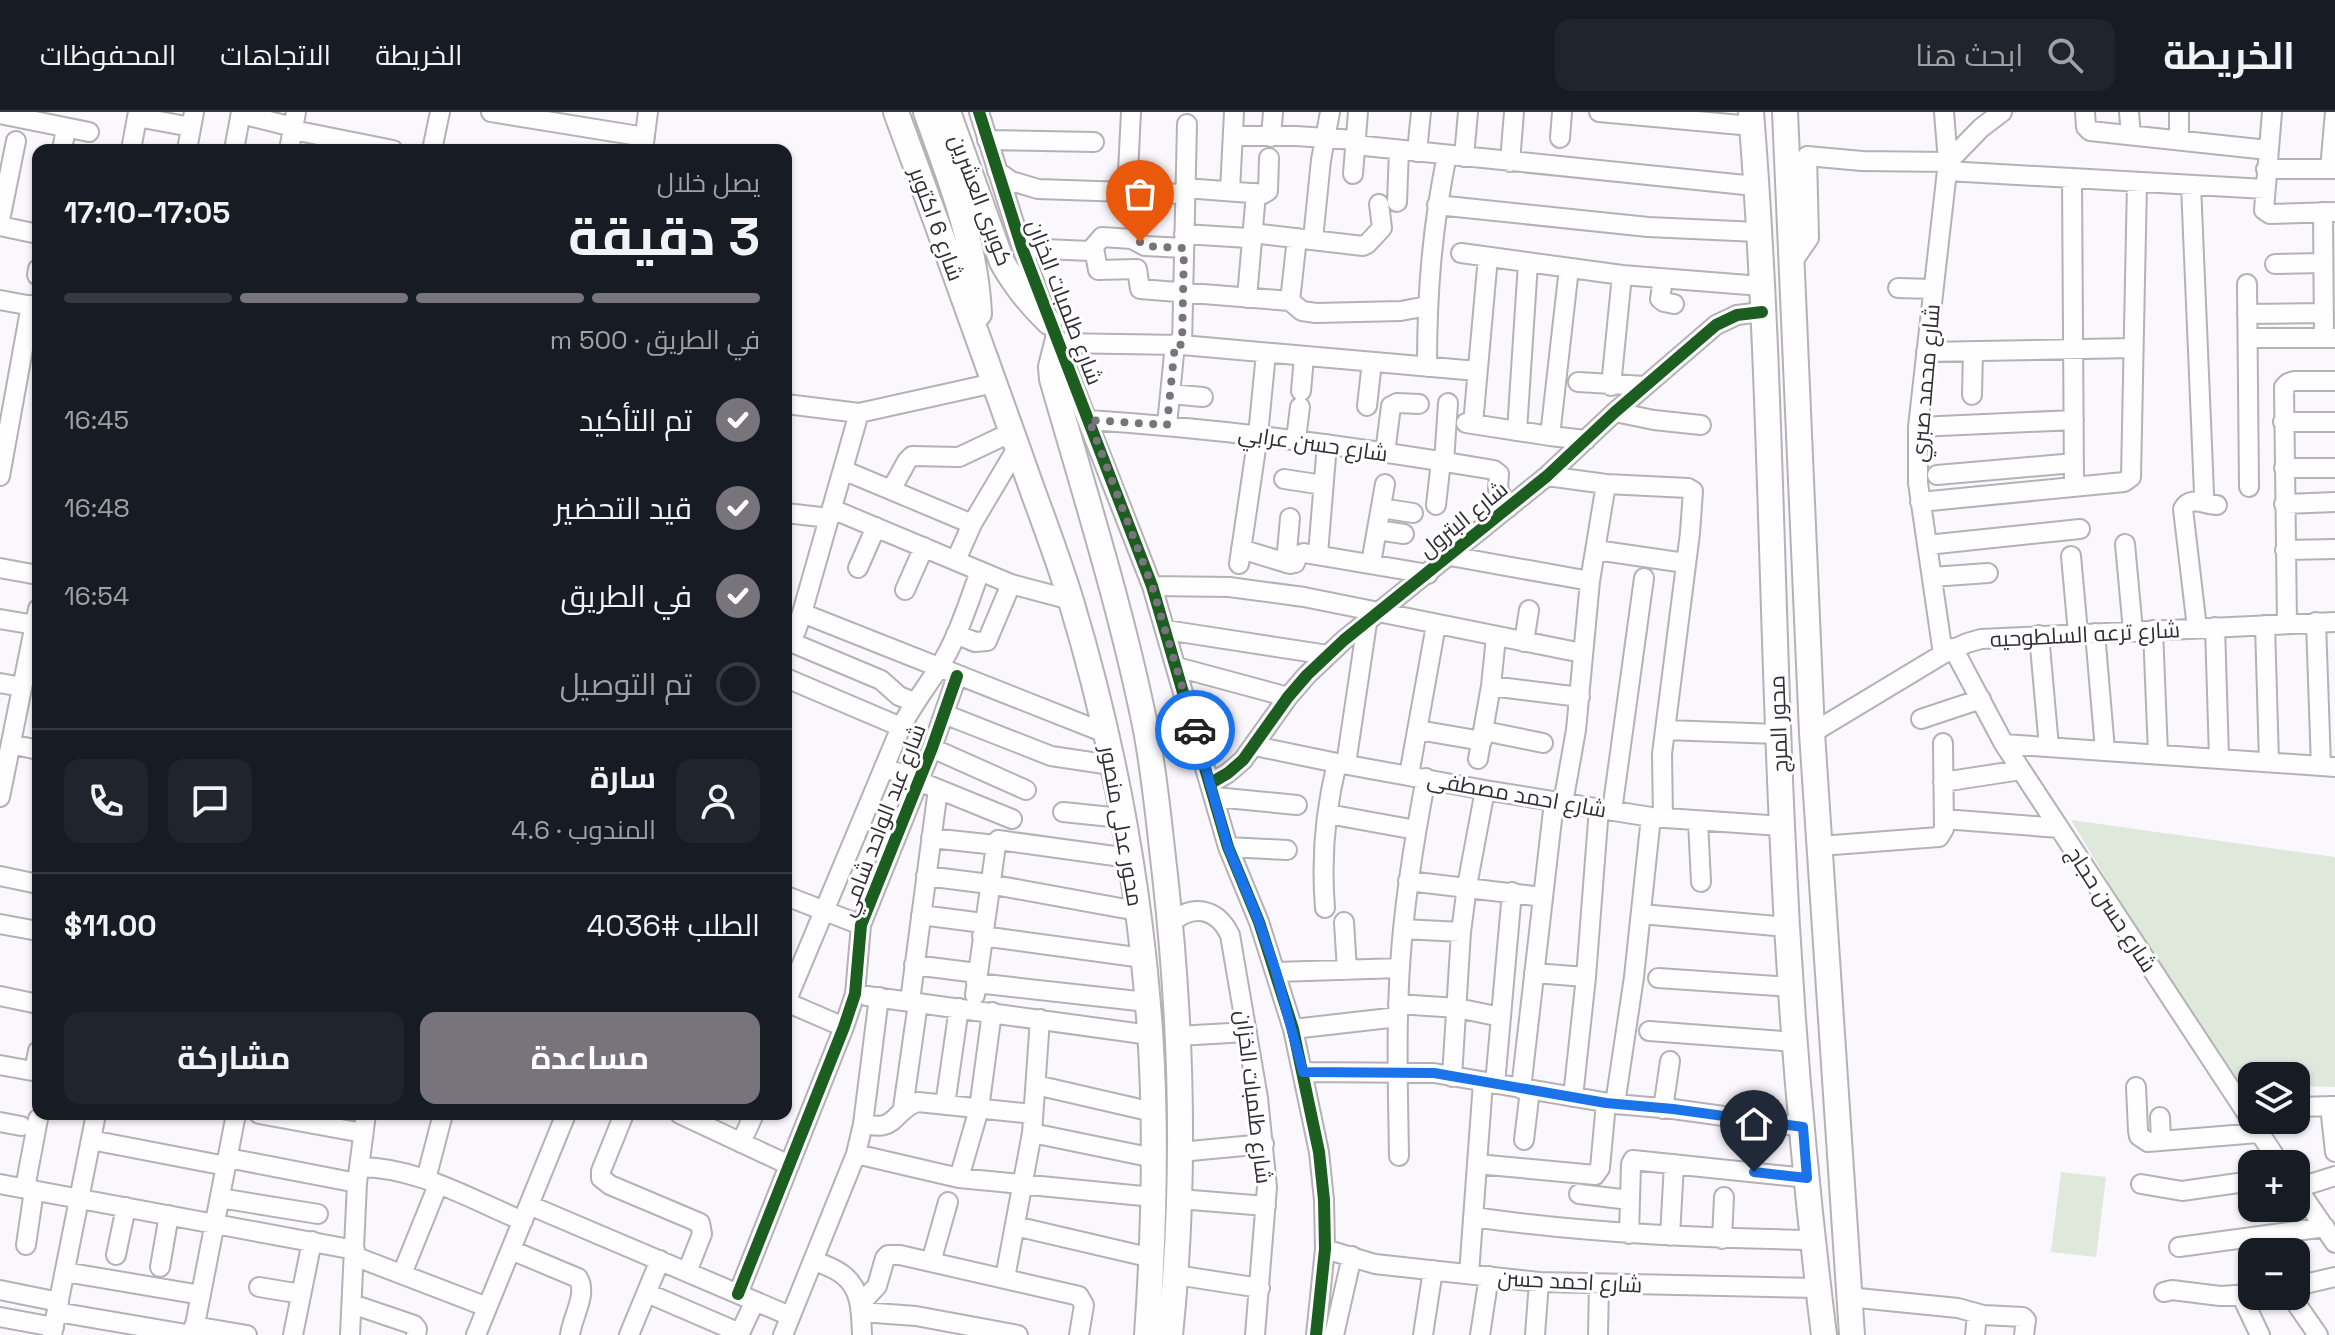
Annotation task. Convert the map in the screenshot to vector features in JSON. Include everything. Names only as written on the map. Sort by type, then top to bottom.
[{"type":"main road","name":"شارع 6 اكتوبر","points":[[896,112],[979,336]]},
{"type":"main road","name":"كوبرى العشرين","points":[[926,112],[970,243],[978,289],[979,336]]},
{"type":"main road","name":"كوبرى العشرين","points":[[948,112],[1002,262],[1015,284],[1053,332]]},
{"type":"main road","name":"محور المرج","points":[[1785,112],[1812,733],[1852,1335]]},
{"type":"main road","name":"محور المرج","points":[[1752,119],[1787,927],[1807,1178],[1824,1335]]},
{"type":"main road","name":"محور عدلى منصور","points":[[1053,332],[1052,379],[1123,631],[1154,778],[1170,924],[1178,1036],[1179,1199],[1170,1335]]},
{"type":"main road","name":"محور عدلى منصور","points":[[979,336],[1071,600],[1105,733],[1129,858],[1143,958],[1153,1112],[1152,1258],[1147,1335]]},
{"type":"street","points":[[433,144],[440,112]]},
{"type":"street","points":[[491,112],[608,122],[644,144],[648,112]]},
{"type":"street","name":"شارع طلمبات الخزان","points":[[979,112],[1022,248],[1152,586],[1228,847],[1259,922],[1293,1029],[1322,1176],[1325,1249],[1316,1335]]},
{"type":"street","points":[[1127,192],[1131,112]]},
{"type":"street","points":[[1230,191],[1234,112]]},
{"type":"street","points":[[1271,137],[1273,112]]},
{"type":"street","points":[[1290,301],[1330,112]]},
{"type":"street","points":[[1353,174],[1358,112]]},
{"type":"street","points":[[1421,112],[1382,228],[1363,246],[1260,234],[1248,238],[1145,246],[1136,240],[1102,237],[1094,248],[1098,270],[1136,268],[1140,289],[1290,301],[1302,311],[1316,313],[1401,311],[1427,306]]},
{"type":"street","points":[[1427,367],[1427,306],[1437,205],[1468,112]]},
{"type":"street","points":[[1510,162],[1514,112]]},
{"type":"street","points":[[1560,138],[1562,112]]},
{"type":"street","points":[[1599,112],[1752,119]]},
{"type":"street","name":"شارع محمد صبري","points":[[1944,112],[1947,167],[1918,427],[1917,470],[1932,577],[1948,651]]},
{"type":"street","points":[[1947,167],[1981,120],[2002,112]]},
{"type":"street","points":[[2085,112],[2086,127],[2090,131],[2268,150]]},
{"type":"street","points":[[2129,112],[2131,135]]},
{"type":"street","points":[[2179,112],[2179,140]]},
{"type":"street","points":[[2248,338],[2330,338],[2324,313],[2323,263],[2329,212],[2270,214],[2264,198],[2272,112]]},
{"type":"street","points":[[2266,169],[2332,169],[2335,112]]},
{"type":"street","points":[[235,144],[241,113],[294,123],[368,144]]},
{"type":"street","points":[[0,114],[89,132]]},
{"type":"street","points":[[132,144],[138,114],[192,120],[188,144]]},
{"type":"street","points":[[290,144],[294,123]]},
{"type":"street","points":[[1167,425],[1183,294],[1187,124]]},
{"type":"street","points":[[63,144],[66,128]]},
{"type":"street","points":[[1233,136],[1326,137],[1408,151],[1755,186]]},
{"type":"street","points":[[987,140],[1094,142]]},
{"type":"street","points":[[0,220],[16,141]]},
{"type":"street","points":[[1793,261],[1809,238],[1807,156],[2191,185],[2264,198]]},
{"type":"street","points":[[997,171],[1011,181],[1038,189],[1263,194],[1268,191],[1269,158]]},
{"type":"street","points":[[2072,178],[2074,486]]},
{"type":"street","points":[[1920,502],[2124,482],[2129,479],[2137,182]]},
{"type":"street","points":[[2191,185],[2204,493],[2209,504],[2189,503],[2183,509],[2206,628],[2219,758]]},
{"type":"street","points":[[1247,298],[1256,193]]},
{"type":"street","points":[[1437,205],[1648,227],[1758,232]]},
{"type":"street","points":[[0,226],[32,233]]},
{"type":"street","points":[[1022,248],[1085,251],[1094,248]]},
{"type":"street","points":[[1461,253],[1622,275],[1761,286]]},
{"type":"street","points":[[1488,257],[1470,423],[1586,440]]},
{"type":"street","points":[[1517,431],[1528,263]]},
{"type":"street","points":[[2275,264],[2323,263]]},
{"type":"street","points":[[1550,436],[1569,268]]},
{"type":"street","points":[[1611,386],[1622,275]]},
{"type":"street","points":[[1663,279],[1660,299],[1674,304]]},
{"type":"street","points":[[2247,284],[2249,487]]},
{"type":"street","points":[[1898,288],[1933,289]]},
{"type":"street","points":[[0,300],[32,305]]},
{"type":"street","name":"شارع البترول","points":[[1213,790],[1255,746],[1288,697],[1328,655],[1547,476],[1615,412],[1723,321],[1737,315],[1762,312]]},
{"type":"street","points":[[2247,314],[2324,313]]},
{"type":"street","points":[[0,476],[32,321]]},
{"type":"street","points":[[1053,332],[1477,371]]},
{"type":"street","points":[[1926,352],[2133,348]]},
{"type":"street","points":[[1972,395],[1973,351]]},
{"type":"street","points":[[1266,353],[1258,435],[1240,556],[1295,563],[1301,553],[1318,554],[1428,574]]},
{"type":"street","points":[[1296,439],[1304,357]]},
{"type":"street","points":[[1367,406],[1372,362]]},
{"type":"street","points":[[2287,624],[2284,387],[2288,383],[2335,381]]},
{"type":"street","points":[[1578,382],[1645,386]]},
{"type":"street","points":[[792,405],[859,413],[994,383]]},
{"type":"street","points":[[1170,394],[1203,397]]},
{"type":"street","points":[[1385,453],[1391,406],[1397,403],[1419,404]]},
{"type":"street","points":[[1436,505],[1448,403]]},
{"type":"street","points":[[1615,412],[1701,425]]},
{"type":"street","points":[[792,636],[802,613],[859,413]]},
{"type":"street","name":"شارع حسن عرابي","points":[[1089,420],[1296,439],[1497,471],[1498,489],[1508,508]]},
{"type":"street","points":[[1918,427],[2074,420]]},
{"type":"street","points":[[2283,422],[2335,422]]},
{"type":"street","points":[[891,490],[912,456],[959,457],[1014,440]]},
{"type":"street","points":[[956,560],[1014,440]]},
{"type":"street","points":[[1318,554],[1327,444]]},
{"type":"street","points":[[1937,475],[2074,463]]},
{"type":"street","points":[[2284,468],[2335,468]]},
{"type":"street","points":[[843,470],[972,524]]},
{"type":"street","points":[[1477,1164],[1592,1176],[1600,1168],[1634,977],[1657,818],[1692,507],[1692,490],[1547,476]]},
{"type":"street","points":[[1284,479],[1323,485]]},
{"type":"street","points":[[1371,563],[1385,484]]},
{"type":"street","points":[[1524,1140],[1534,973],[1543,897],[1558,802],[1580,697],[1590,581],[1606,484]]},
{"type":"street","points":[[2284,504],[2335,502]]},
{"type":"street","points":[[1381,508],[1413,513]]},
{"type":"street","points":[[792,513],[830,513],[876,527],[1011,584],[1071,600]]},
{"type":"street","points":[[1286,563],[1290,518]]},
{"type":"street","points":[[858,568],[876,527]]},
{"type":"street","points":[[1927,545],[2080,529]]},
{"type":"street","points":[[1377,530],[1404,534]]},
{"type":"street","points":[[2125,544],[2133,631]]},
{"type":"street","points":[[905,590],[924,547]]},
{"type":"street","points":[[2285,550],[2335,549]]},
{"type":"street","points":[[1596,550],[1685,563]]},
{"type":"street","points":[[1450,556],[1590,581]]},
{"type":"street","points":[[2071,556],[2105,750]]},
{"type":"street","points":[[0,568],[32,574]]},
{"type":"street","points":[[792,988],[901,727],[914,702],[939,669],[980,571]]},
{"type":"street","points":[[1932,577],[1988,573]]},
{"type":"street","points":[[1573,1097],[1606,809],[1644,578]]},
{"type":"street","points":[[956,634],[975,642],[987,641],[1011,584]]},
{"type":"street","points":[[1152,586],[1266,591],[1373,618],[1436,625],[1582,653]]},
{"type":"street","points":[[1524,642],[1529,610]]},
{"type":"street","points":[[802,613],[1105,733]]},
{"type":"street","points":[[1325,908],[1323,861],[1330,789],[1341,764],[1373,618]]},
{"type":"street","points":[[0,619],[32,620]]},
{"type":"street","points":[[2004,744],[2328,766],[2316,622]]},
{"type":"street","name":"شارع ترعه السلطوحيه","points":[[1812,733],[1948,651],[1981,639],[2335,622]]},
{"type":"street","points":[[1399,1156],[1397,1071],[1400,968],[1416,830],[1418,730],[1436,625]]},
{"type":"street","points":[[2265,625],[2269,762]]},
{"type":"street","points":[[1166,630],[1328,655]]},
{"type":"street","points":[[2153,630],[2158,754]]},
{"type":"street","points":[[2039,635],[2049,747]]},
{"type":"street","points":[[1481,744],[1496,637]]},
{"type":"street","points":[[792,644],[881,680],[899,696],[914,702]]},
{"type":"street","name":"شارع حسن حجاج","points":[[1948,651],[1981,699],[2004,744],[2238,1096]]},
{"type":"street","points":[[0,797],[22,687],[32,665]]},
{"type":"street","points":[[1177,667],[1288,697]]},
{"type":"street","name":"شارع عبد الواحد شامي","points":[[740,1334],[746,1298],[789,1165],[855,994],[861,925],[932,748],[957,676]]},
{"type":"street","points":[[792,681],[901,727]]},
{"type":"street","points":[[0,683],[22,687]]},
{"type":"street","points":[[1491,686],[1580,697]]},
{"type":"street","points":[[1921,719],[1981,699]]},
{"type":"street","points":[[18,707],[32,710]]},
{"type":"street","points":[[944,714],[1051,756],[1111,765]]},
{"type":"street","points":[[1418,730],[1481,744],[1543,743]]},
{"type":"street","points":[[1665,730],[1778,734]]},
{"type":"street","points":[[1820,846],[1939,837],[1944,829],[1943,743]]},
{"type":"street","points":[[11,744],[32,749]]},
{"type":"street","name":"شارع احمد مصطفى","points":[[1255,746],[1485,790],[1657,818],[1782,826]]},
{"type":"street","points":[[932,748],[1026,790]]},
{"type":"street","points":[[884,767],[1012,819]]},
{"type":"street","points":[[1943,782],[2021,770]]},
{"type":"street","points":[[903,1108],[914,1002],[914,965],[938,789]]},
{"type":"street","points":[[1213,790],[1297,805]]},
{"type":"street","points":[[1452,1077],[1461,932],[1485,790]]},
{"type":"street","points":[[1063,812],[1121,818]]},
{"type":"street","points":[[1328,814],[1416,830]]},
{"type":"street","points":[[1944,819],[2059,828]]},
{"type":"street","points":[[1698,821],[1701,882]]},
{"type":"street","points":[[931,838],[996,845]]},
{"type":"street","points":[[959,1178],[979,1109],[975,1010],[977,978],[982,929],[998,840],[1129,858]]},
{"type":"street","points":[[1228,847],[1287,850]]},
{"type":"street","points":[[0,876],[32,883]]},
{"type":"street","points":[[926,876],[989,884],[1137,911]]},
{"type":"street","points":[[1408,881],[1543,897]]},
{"type":"street","points":[[1469,1274],[1477,1164],[1501,1017],[1512,892]]},
{"type":"street","points":[[792,898],[861,925]]},
{"type":"street","name":"شارع طلمبات الخزان","points":[[1170,924],[1187,912],[1208,912],[1218,917],[1230,935],[1264,1144],[1266,1206],[1255,1335]]},
{"type":"street","points":[[1641,914],[1787,927]]},
{"type":"street","points":[[921,915],[1143,958]]},
{"type":"street","points":[[1344,922],[1347,970]]},
{"type":"street","points":[[0,924],[32,930]]},
{"type":"street","points":[[1403,929],[1461,932]]},
{"type":"street","points":[[914,965],[977,978],[1147,1002]]},
{"type":"street","points":[[1276,972],[1400,968]]},
{"type":"street","points":[[1534,973],[1586,977]]},
{"type":"street","points":[[1658,978],[1792,987]]},
{"type":"street","points":[[855,994],[1150,1035]]},
{"type":"street","points":[[0,996],[32,1003]]},
{"type":"street","points":[[783,1335],[856,1154],[863,1124],[879,997]]},
{"type":"street","points":[[792,1005],[844,1027]]},
{"type":"street","points":[[1293,1029],[1398,1010],[1457,1008],[1501,1017]]},
{"type":"street","points":[[945,1105],[975,1010]]},
{"type":"street","points":[[1005,1278],[1032,1133],[1040,1019]]},
{"type":"street","points":[[1649,1031],[1796,1042]]},
{"type":"street","points":[[1178,1036],[1247,1032]]},
{"type":"street","points":[[1663,1109],[1670,1061]]},
{"type":"street","points":[[0,1065],[32,1071]]},
{"type":"street","points":[[1303,1072],[1397,1071],[1452,1077],[1611,1103],[1803,1127]]},
{"type":"street","points":[[1036,1085],[1153,1112]]},
{"type":"street","points":[[2136,1087],[2139,1136],[2148,1142],[2246,1134]]},
{"type":"street","points":[[863,1124],[882,1126],[891,1122],[903,1108],[918,1102],[1033,1114]]},
{"type":"street","points":[[2310,1107],[2332,1106],[2335,1152]]},
{"type":"street","points":[[2160,1117],[2161,1141]]},
{"type":"street","points":[[56,1319],[95,1120]]},
{"type":"street","points":[[193,1332],[235,1120]]},
{"type":"street","points":[[330,1120],[365,1123],[358,1175],[350,1335]]},
{"type":"street","points":[[402,1274],[432,1182],[442,1120]]},
{"type":"street","points":[[476,1335],[564,1120]]},
{"type":"street","points":[[622,1120],[601,1178],[610,1185],[700,1223],[702,1234],[687,1272]]},
{"type":"street","points":[[693,1120],[789,1165]]},
{"type":"street","points":[[741,1143],[751,1120]]},
{"type":"street","points":[[0,1122],[30,1123],[26,1245]]},
{"type":"street","points":[[1032,1133],[1154,1158]]},
{"type":"street","points":[[91,1140],[227,1162],[358,1175],[382,1167],[660,1260],[790,1316]]},
{"type":"street","points":[[1180,1152],[1264,1144]]},
{"type":"street","points":[[856,1154],[959,1178],[1153,1197]]},
{"type":"street","points":[[1629,1234],[1632,1161],[1807,1178]]},
{"type":"street","points":[[1670,1236],[1674,1164]]},
{"type":"street","points":[[2310,1183],[2335,1176]]},
{"type":"street","points":[[2141,1184],[2182,1191],[2238,1183]]},
{"type":"street","points":[[0,1184],[312,1241],[354,1253],[487,1307]]},
{"type":"street","points":[[1579,1194],[1630,1200]]},
{"type":"street","points":[[1722,1239],[1724,1197]]},
{"type":"street","points":[[220,1198],[318,1214]]},
{"type":"street","points":[[1179,1199],[1266,1206]]},
{"type":"street","points":[[931,1262],[948,1202]]},
{"type":"street","points":[[2310,1205],[2331,1233]]},
{"type":"street","points":[[116,1255],[126,1207]]},
{"type":"street","points":[[160,1267],[169,1215]]},
{"type":"street","points":[[1473,1217],[1629,1234],[1813,1240]]},
{"type":"street","points":[[1015,1226],[1152,1258]]},
{"type":"street","points":[[2179,1247],[2331,1233]]},
{"type":"street","points":[[293,1335],[312,1241]]},
{"type":"street","name":"شارع احمد حسن","points":[[1325,1249],[1375,1264],[1539,1282],[1818,1288]]},
{"type":"street","points":[[511,1250],[578,1278],[582,1285],[570,1335]]},
{"type":"street","points":[[861,1308],[877,1286],[885,1258],[900,1255],[1079,1296],[1084,1305],[1079,1335]]},
{"type":"street","points":[[1334,1335],[1352,1256]]},
{"type":"street","points":[[629,1335],[660,1260]]},
{"type":"street","points":[[814,1260],[843,1274],[857,1293],[862,1335]]},
{"type":"street","points":[[1423,1335],[1433,1270]]},
{"type":"street","points":[[65,1272],[201,1295]]},
{"type":"street","points":[[1176,1275],[1260,1288]]},
{"type":"street","points":[[1480,1335],[1489,1276]]},
{"type":"street","points":[[2310,1283],[2335,1277]]},
{"type":"street","points":[[1535,1335],[1539,1282]]},
{"type":"street","points":[[1598,1335],[1599,1284]]},
{"type":"street","points":[[259,1287],[301,1294]]},
{"type":"street","points":[[0,1290],[56,1319]]},
{"type":"street","points":[[2164,1292],[2238,1294]]},
{"type":"street","points":[[647,1293],[740,1334]]},
{"type":"street","points":[[1848,1297],[2023,1317],[2026,1320],[2024,1335]]},
{"type":"street","points":[[352,1304],[414,1325],[416,1335]]},
{"type":"street","points":[[861,1308],[1018,1335]]},
{"type":"street","points":[[2251,1310],[2260,1335]]},
{"type":"street","points":[[2301,1310],[2318,1335]]},
{"type":"street","points":[[1975,1335],[1977,1314]]},
{"type":"street","points":[[0,1317],[247,1335]]},
{"type":"shaded area","points":[[2071,820],[2335,857],[2335,1087],[2310,1086],[2310,1062],[2238,1062],[2238,1084],[2178,998]]},
{"type":"shaded area","points":[[2061,1172],[2106,1177],[2096,1257],[2051,1252]]},
{"type":"cycle path","points":[[979,112],[1022,248],[1152,586],[1228,847],[1259,922],[1293,1029],[1319,1152],[1324,1200],[1325,1249],[1316,1335]]},
{"type":"cycle path","points":[[1211,783],[1243,760],[1288,697],[1344,640],[1547,476],[1615,412],[1716,325],[1737,315],[1762,312]]},
{"type":"cycle path","points":[[738,1294],[844,1027],[855,994],[861,925],[932,748],[957,676]]},
{"type":"way so far","points":[[1140,242],[1145,246],[1184,248],[1182,345],[1175,344],[1167,425],[1089,420],[1152,586],[1195,730]]},
{"type":"route","points":[[1195,730],[1228,847],[1276,972],[1303,1072],[1434,1073],[1606,1103],[1803,1127],[1807,1178],[1754,1172]]}]
